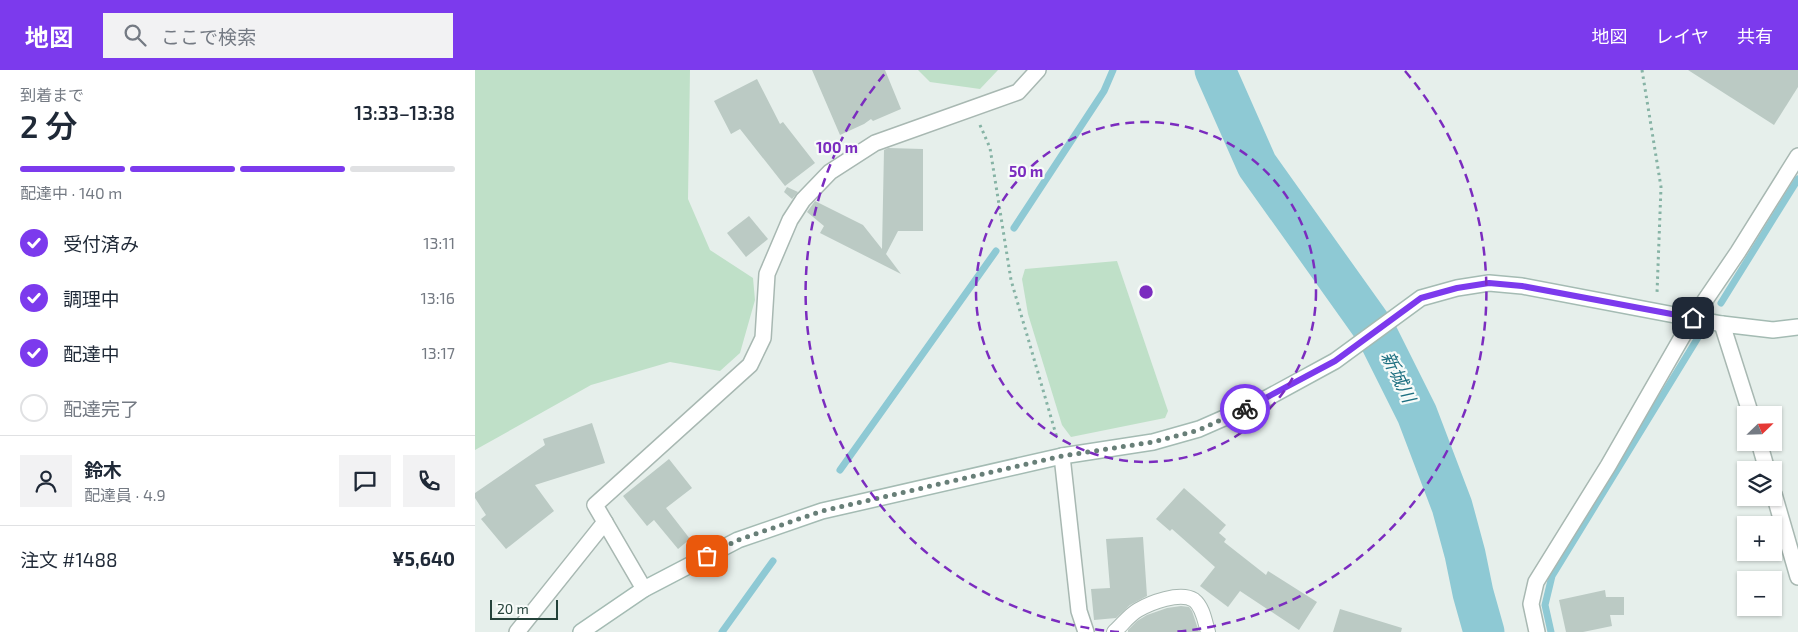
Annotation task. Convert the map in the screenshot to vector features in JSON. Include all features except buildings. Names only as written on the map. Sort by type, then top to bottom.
[{"type":"street","points":[[644,589],[595,505],[750,365],[763,338],[767,274],[790,220],[803,200],[830,172],[875,143],[1018,92],[1038,70]]},
{"type":"street","points":[[1537,632],[1531,604],[1536,582],[1608,466],[1693,318],[1739,252],[1798,156]]},
{"type":"street","points":[[581,632],[644,589],[738,540],[822,511],[1062,456],[1153,442],[1199,430],[1256,404],[1335,361],[1421,298],[1457,288],[1489,283],[1522,286],[1722,324],[1773,330],[1798,328]]},
{"type":"street","points":[[1722,324],[1748,406]]},
{"type":"street","points":[[1062,456],[1079,611],[1086,632]]},
{"type":"street","points":[[1777,506],[1798,577]]},
{"type":"street","points":[[517,632],[605,522]]},
{"type":"lane","points":[[1115,632],[1137,611],[1178,596],[1188,597],[1195,601],[1203,613],[1208,632]]},
{"type":"path","points":[[1642,70],[1661,187],[1656,311]]},
{"type":"path","points":[[973,108],[990,148],[1011,280],[1062,456]]},
{"type":"green space","points":[[475,70],[690,70],[688,199],[710,250],[753,278],[755,300],[740,353],[720,371],[670,362],[591,385],[475,450]]},
{"type":"green space","points":[[918,70],[998,70],[980,89],[930,82]]},
{"type":"green space","points":[[1117,261],[1168,411],[1165,418],[1071,437],[1062,425],[1028,314],[1022,279],[1025,269]]},
{"type":"waterway","points":[[1014,228],[1104,91],[1113,70]]},
{"type":"waterway","name":"新城川","points":[[1215,70],[1257,165],[1376,332],[1417,414],[1452,506],[1484,632]]},
{"type":"waterway","points":[[1721,303],[1798,179]]},
{"type":"waterway","points":[[840,470],[996,251]]},
{"type":"waterway","points":[[1551,632],[1545,605],[1552,576],[1702,331]]},
{"type":"waterway","points":[[722,632],[773,561]]},
{"type":"way so far","points":[[707,556],[738,540],[822,511],[1062,456],[1153,442],[1199,430],[1245,409]]},
{"type":"route","points":[[1245,409],[1335,361],[1421,298],[1457,288],[1489,283],[1522,286],[1693,318]]}]
